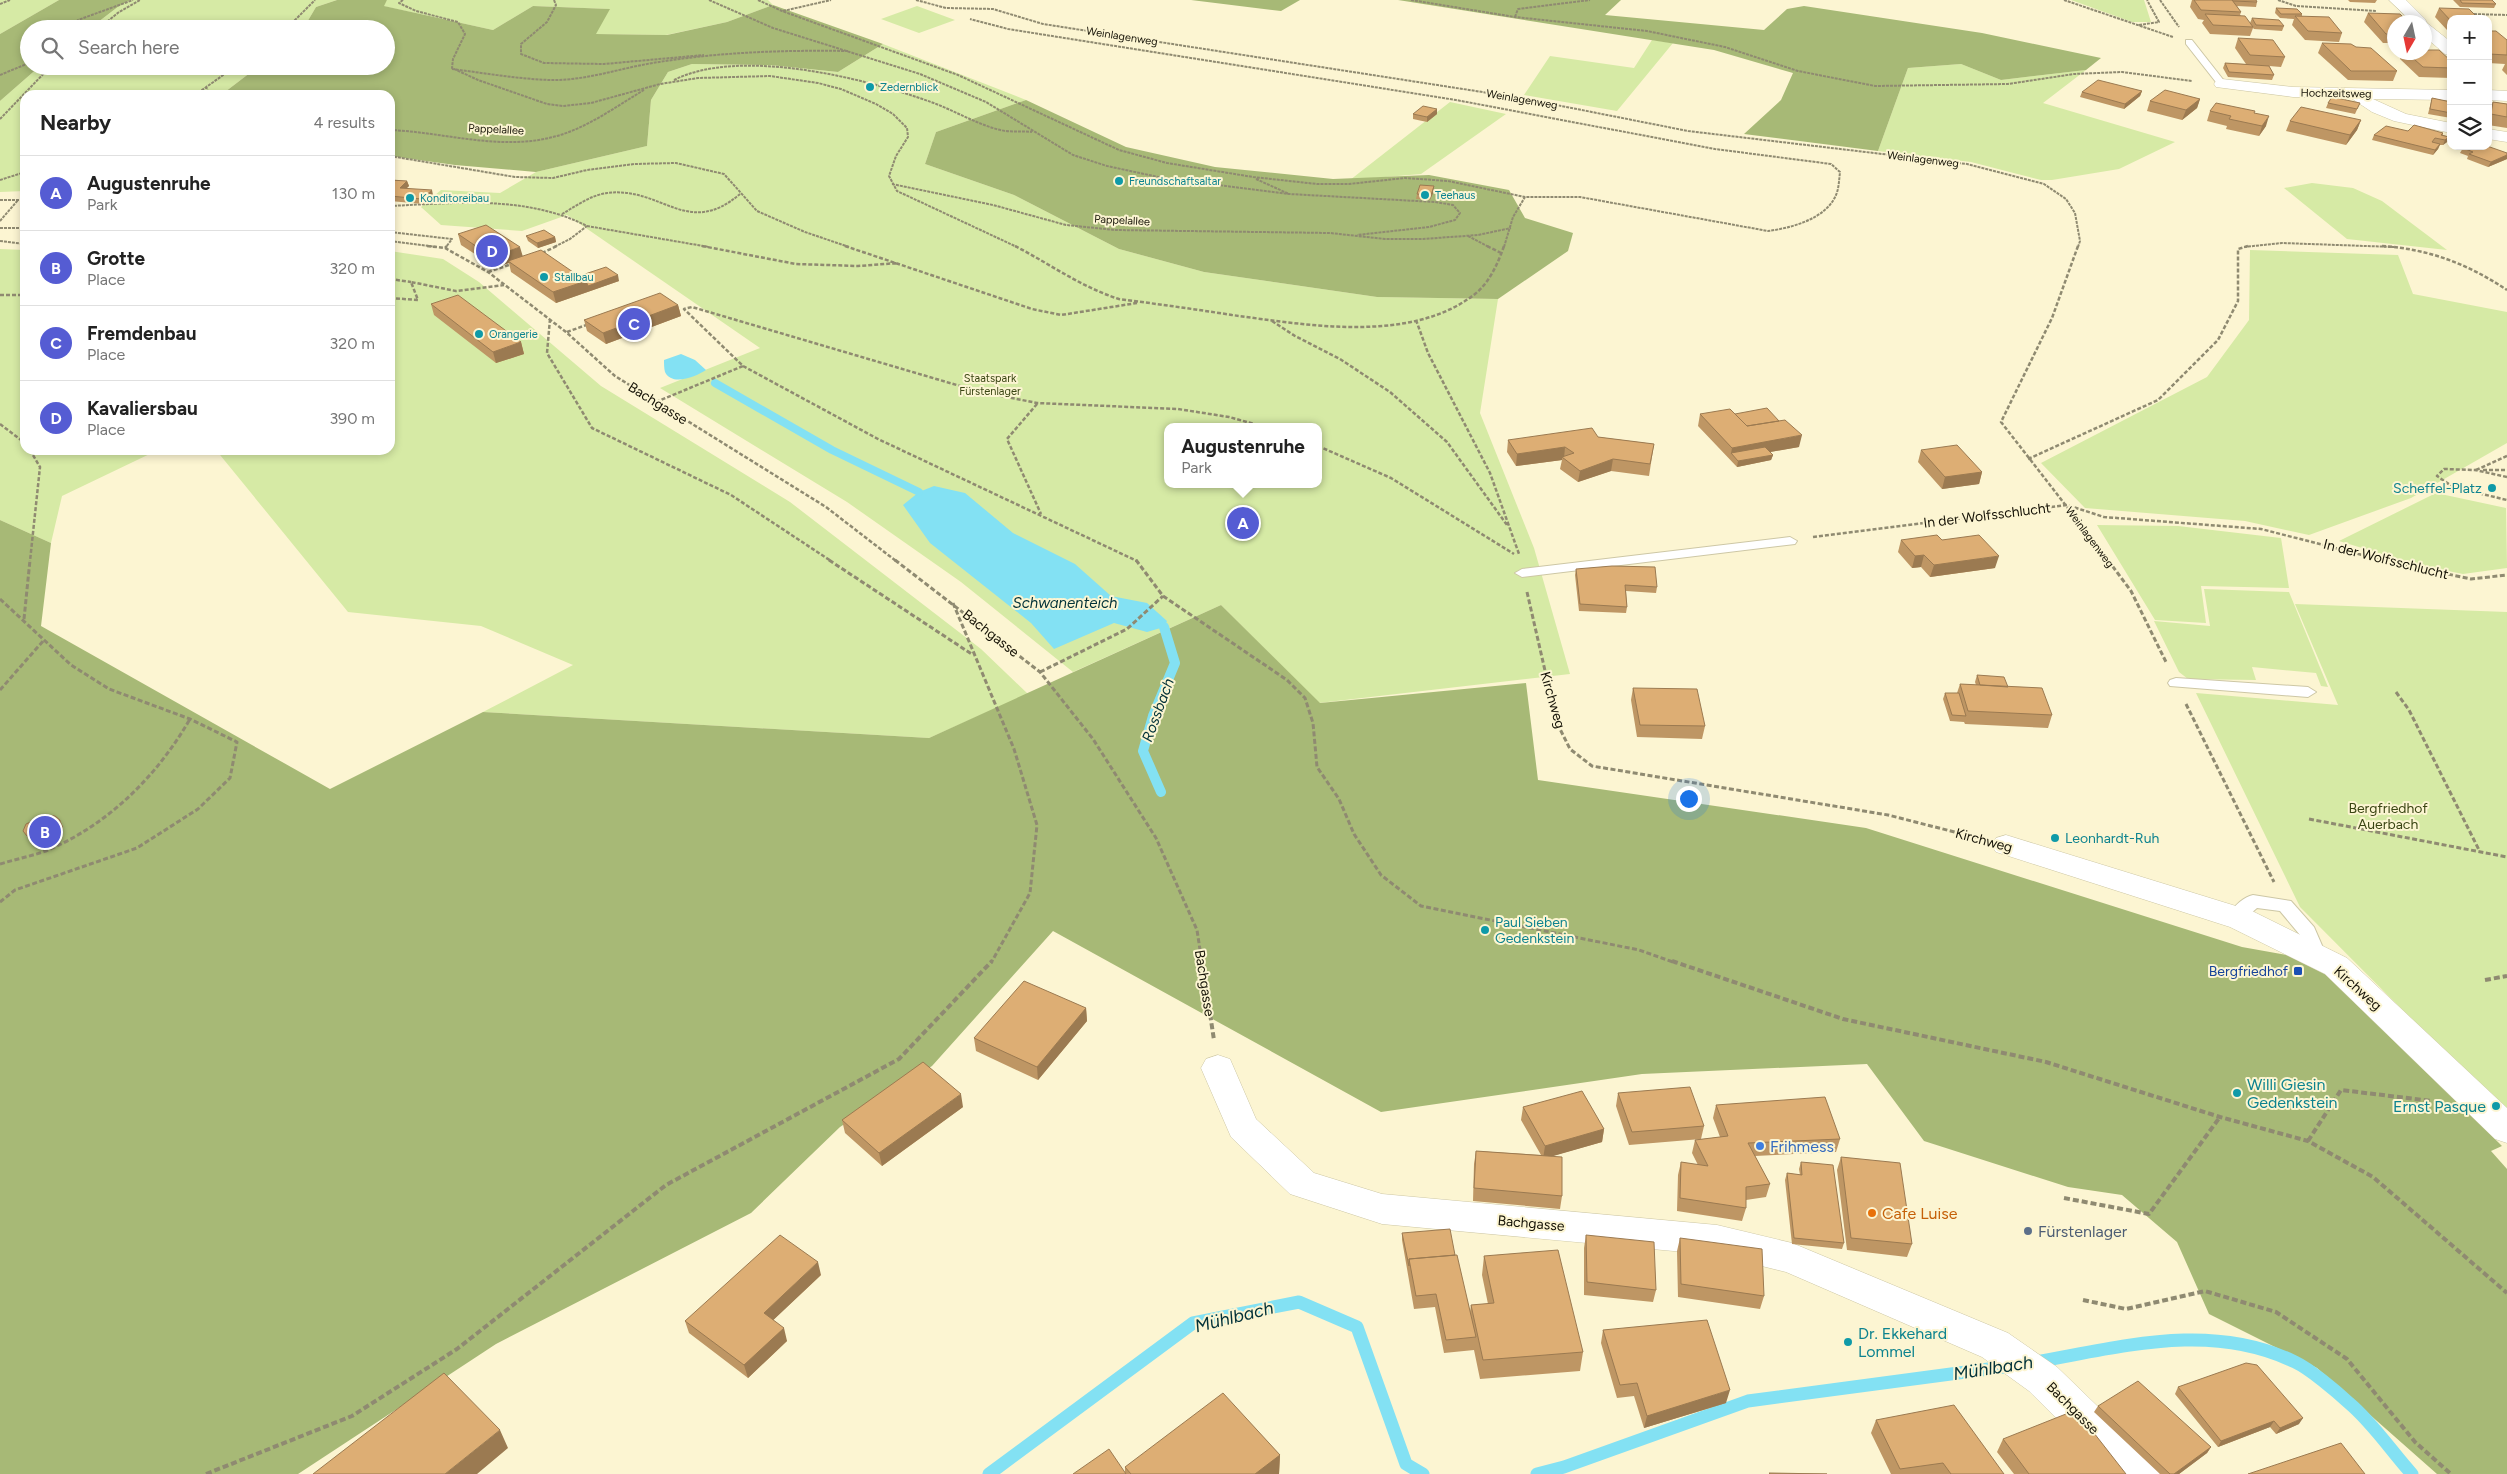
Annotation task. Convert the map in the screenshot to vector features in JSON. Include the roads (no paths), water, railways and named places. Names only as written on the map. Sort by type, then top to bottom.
[{"type":"street","points":[[2397,0],[2413,15]]},
{"type":"street","points":[[2432,34],[2447,47]]},
{"type":"street","name":"Hochzeitsweg","points":[[2222,84],[2263,90],[2355,94],[2447,95]]},
{"type":"street","points":[[2355,94],[2370,105],[2391,116],[2447,127]]},
{"type":"street","points":[[2492,135],[2507,137]]},
{"type":"street","name":"Kirchweg","points":[[2006,845],[2241,919],[2336,966],[2507,1129]]},
{"type":"street","name":"Bachgasse","points":[[1218,1068],[1243,1127],[1302,1184],[1382,1209],[1717,1240],[1792,1258],[2006,1352],[2043,1378],[2140,1474]]},
{"type":"lane","points":[[2189,42],[2198,50],[2222,84]]},
{"type":"lane","points":[[1521,566],[1790,541]]},
{"type":"lane","points":[[2176,683],[2308,692]]},
{"type":"lane","points":[[2241,919],[2239,913],[2253,901],[2285,905],[2308,932],[2318,957]]},
{"type":"water","points":[[681,354],[695,360],[706,370],[697,375],[679,380],[668,376],[664,368],[664,360]]},
{"type":"water","name":"Schwanenteich","points":[[934,486],[965,493],[1013,533],[1075,564],[1111,596],[1147,603],[1167,621],[1164,627],[1147,632],[1114,623],[1054,649],[1031,623],[930,543],[903,505],[919,492]]},
{"type":"waterway","points":[[715,383],[832,450],[919,492]]},
{"type":"waterway","name":"Rossbach","points":[[1161,792],[1143,751],[1153,716],[1175,663],[1164,627]]},
{"type":"waterway","name":"Mühlbach","points":[[989,1474],[1193,1323],[1299,1302],[1357,1327],[1406,1464],[1423,1474]]},
{"type":"waterway","name":"Mühlbach","points":[[2035,1362],[2166,1341],[2199,1340],[2231,1343],[2263,1350],[2301,1365],[2330,1387],[2366,1419],[2412,1474]]},
{"type":"waterway","name":"Mühlbach","points":[[1537,1474],[1564,1467],[1748,1401],[2011,1366]]},
{"type":"place","name":"Zedernblick","points":[[870,87]]},
{"type":"place","name":"Freundschaftsaltar","points":[[1119,181]]},
{"type":"place","name":"Teehaus","points":[[1425,195]]},
{"type":"place","name":"Konditoreibau","points":[[410,198]]},
{"type":"place","name":"Kavaliersbau","points":[[492,251]]},
{"type":"place","name":"Stallbau","points":[[544,277]]},
{"type":"place","name":"Fremdenbau","points":[[634,324]]},
{"type":"place","name":"Orangerie","points":[[479,334]]},
{"type":"place","name":"Scheffel-Platz","points":[[2492,488]]},
{"type":"place","name":"Augustenruhe","points":[[1243,523]]},
{"type":"place","name":"Grotte","points":[[45,832]]},
{"type":"place","name":"Leonhardt-Ruh","points":[[2055,838]]},
{"type":"place","name":"Paul Sieben Gedenkstein","points":[[1485,930]]},
{"type":"place","name":"Bergfriedhof","points":[[2298,971]]},
{"type":"place","name":"Willi Giesin Gedenkstein","points":[[2237,1093]]},
{"type":"place","name":"Ernst Pasque","points":[[2496,1106]]},
{"type":"place","name":"Frihmess","points":[[1760,1146]]},
{"type":"place","name":"Cafe Luise","points":[[1872,1213]]},
{"type":"place","name":"Fürstenlager","points":[[2028,1231]]},
{"type":"place","name":"Dr. Ekkehard Lommel","points":[[1848,1342]]},
{"type":"park label","name":"Staatspark Fürstenlager","points":[[990,384]]},
{"type":"park label","name":"Bergfriedhof Auerbach","points":[[2388,816]]}]
